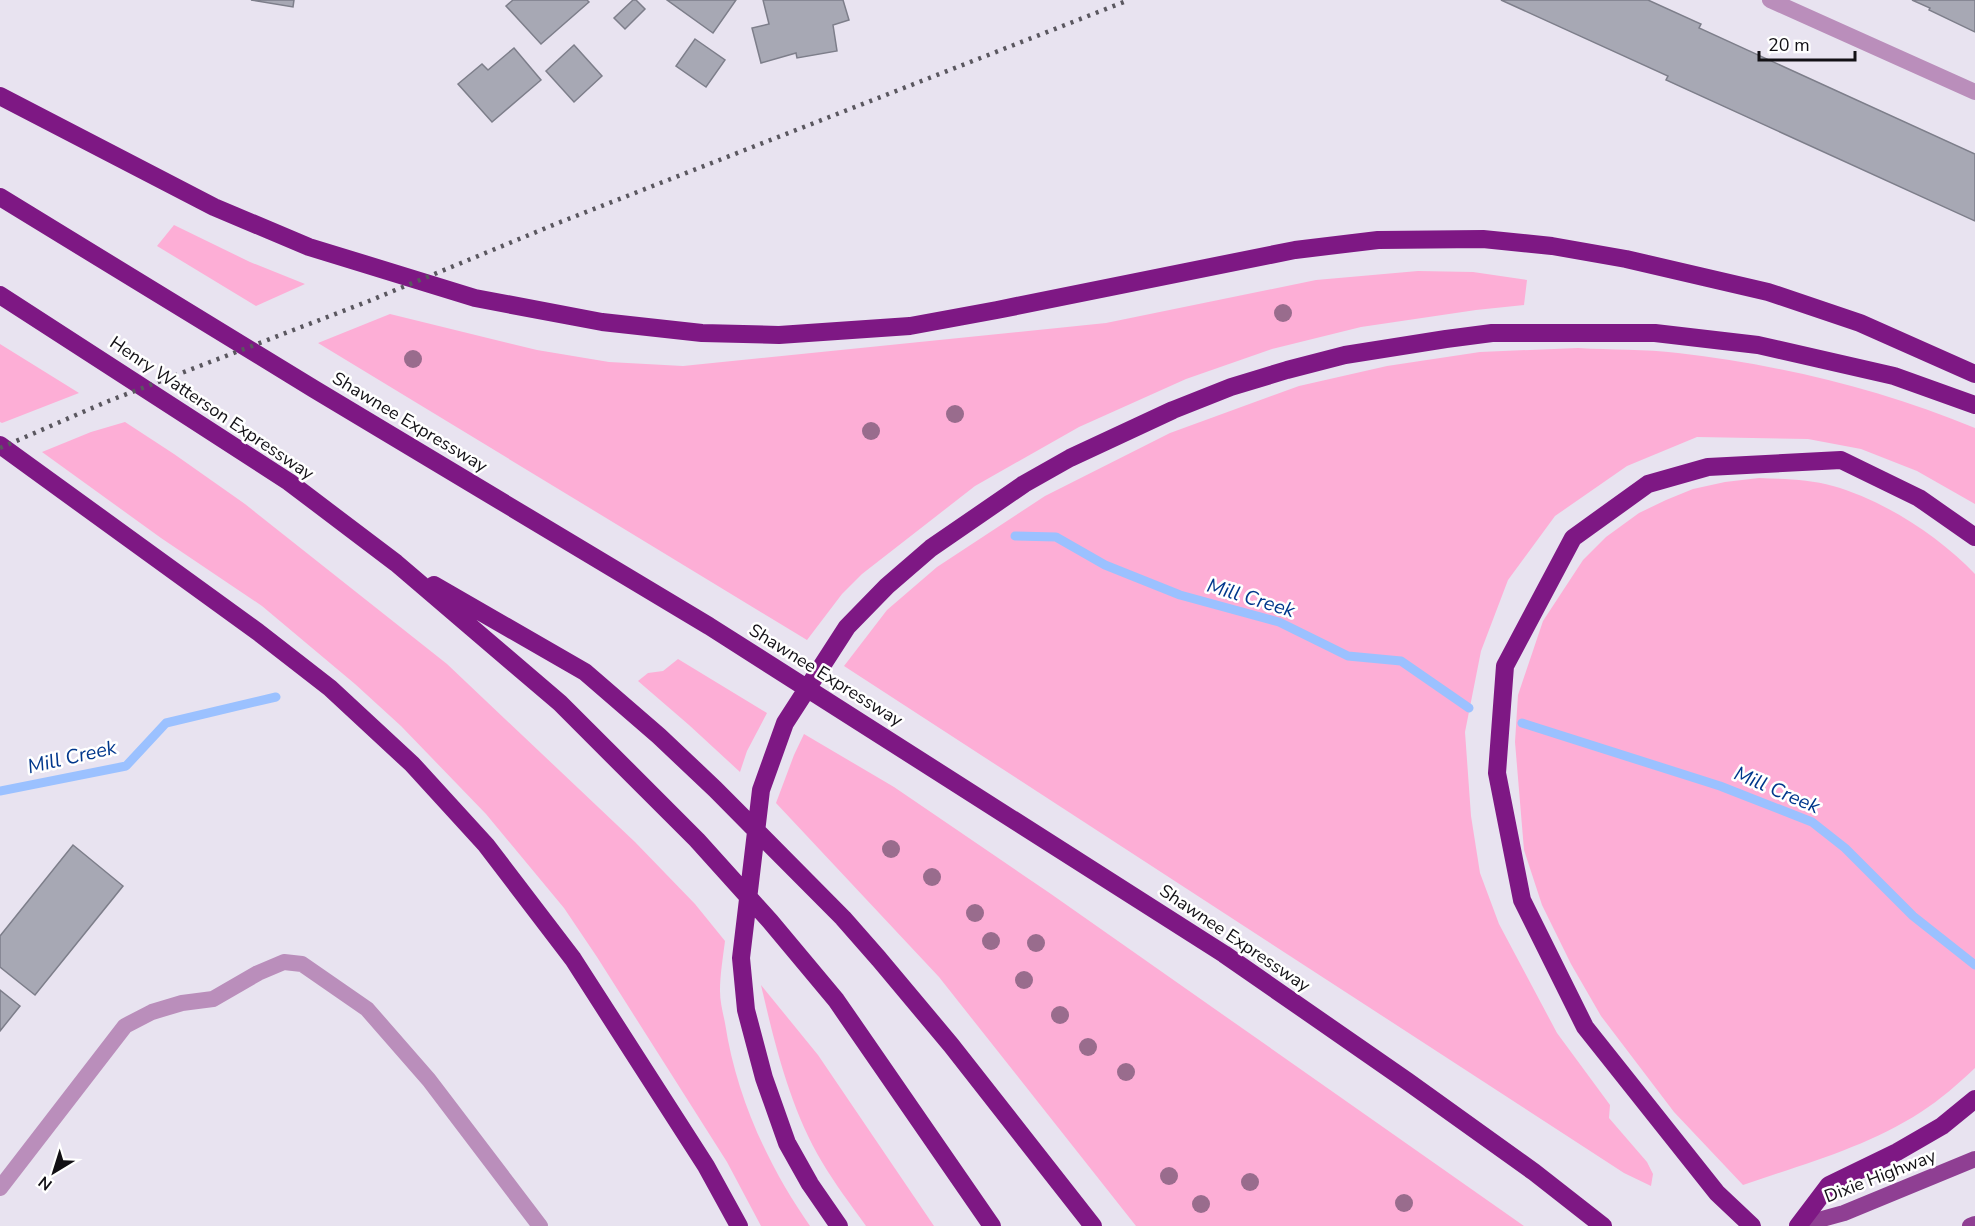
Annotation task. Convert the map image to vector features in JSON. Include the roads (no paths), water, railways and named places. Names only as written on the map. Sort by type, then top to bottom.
[{"type":"highway","points":[[0,96],[214,207],[309,247],[475,298],[602,322],[702,333],[779,334],[910,326],[1295,250],[1378,240],[1483,239],[1552,246],[1626,259],[1768,292],[1860,323],[1975,374]]},
{"type":"highway","name":"Shawnee Expressway","points":[[0,197],[709,626],[1224,954],[1407,1081],[1534,1172],[1604,1226]]},
{"type":"highway","name":"Henry Watterson Expressway","points":[[0,295],[289,482],[396,563]]},
{"type":"highway","points":[[839,1226],[810,1184],[787,1143],[764,1078],[746,1010],[741,958],[761,790],[785,723],[847,627],[887,586],[930,548],[1014,490],[1117,435],[1173,410],[1231,387],[1287,370],[1345,356],[1446,339],[1514,332],[1655,333],[1758,345],[1894,376],[1975,405]]},
{"type":"highway","points":[[0,445],[258,632],[330,688],[412,764],[486,845],[573,959],[706,1166],[739,1226]]},
{"type":"highway","points":[[1752,1226],[1717,1193],[1585,1027],[1522,900],[1497,773],[1505,666],[1573,538],[1647,483],[1708,467],[1841,460],[1919,498],[1975,537]]},
{"type":"highway","points":[[396,563],[585,672],[659,736],[715,789],[843,918],[951,1046],[1093,1226]]},
{"type":"highway","points":[[396,563],[560,703],[655,797],[770,921],[836,1000],[992,1226]]},
{"type":"highway","points":[[1798,1226],[1829,1185],[1897,1152],[1942,1126],[1975,1100]]},
{"type":"main road","name":"Dixie Highway","points":[[1798,1226],[1844,1213],[1975,1159]]},
{"type":"main road","points":[[1970,1226],[1975,1224]]},
{"type":"street","points":[[1770,0],[1975,92]]},
{"type":"street","points":[[0,1188],[125,1026],[152,1012],[213,999],[258,973],[284,962],[302,964],[367,1009],[429,1080],[540,1226]]},
{"type":"waterway","name":"Mill Creek","points":[[1015,536],[1056,537],[1105,565],[1180,595],[1279,622],[1348,656],[1401,661],[1469,708]]},
{"type":"waterway","name":"Mill Creek","points":[[0,791],[126,766],[166,723],[276,697]]},
{"type":"waterway","name":"Mill Creek","points":[[1522,723],[1720,786],[1812,822],[1845,848],[1913,916],[1975,965]]},
{"type":"railway","points":[[0,448],[106,402],[369,301],[558,223],[1129,0]]}]
